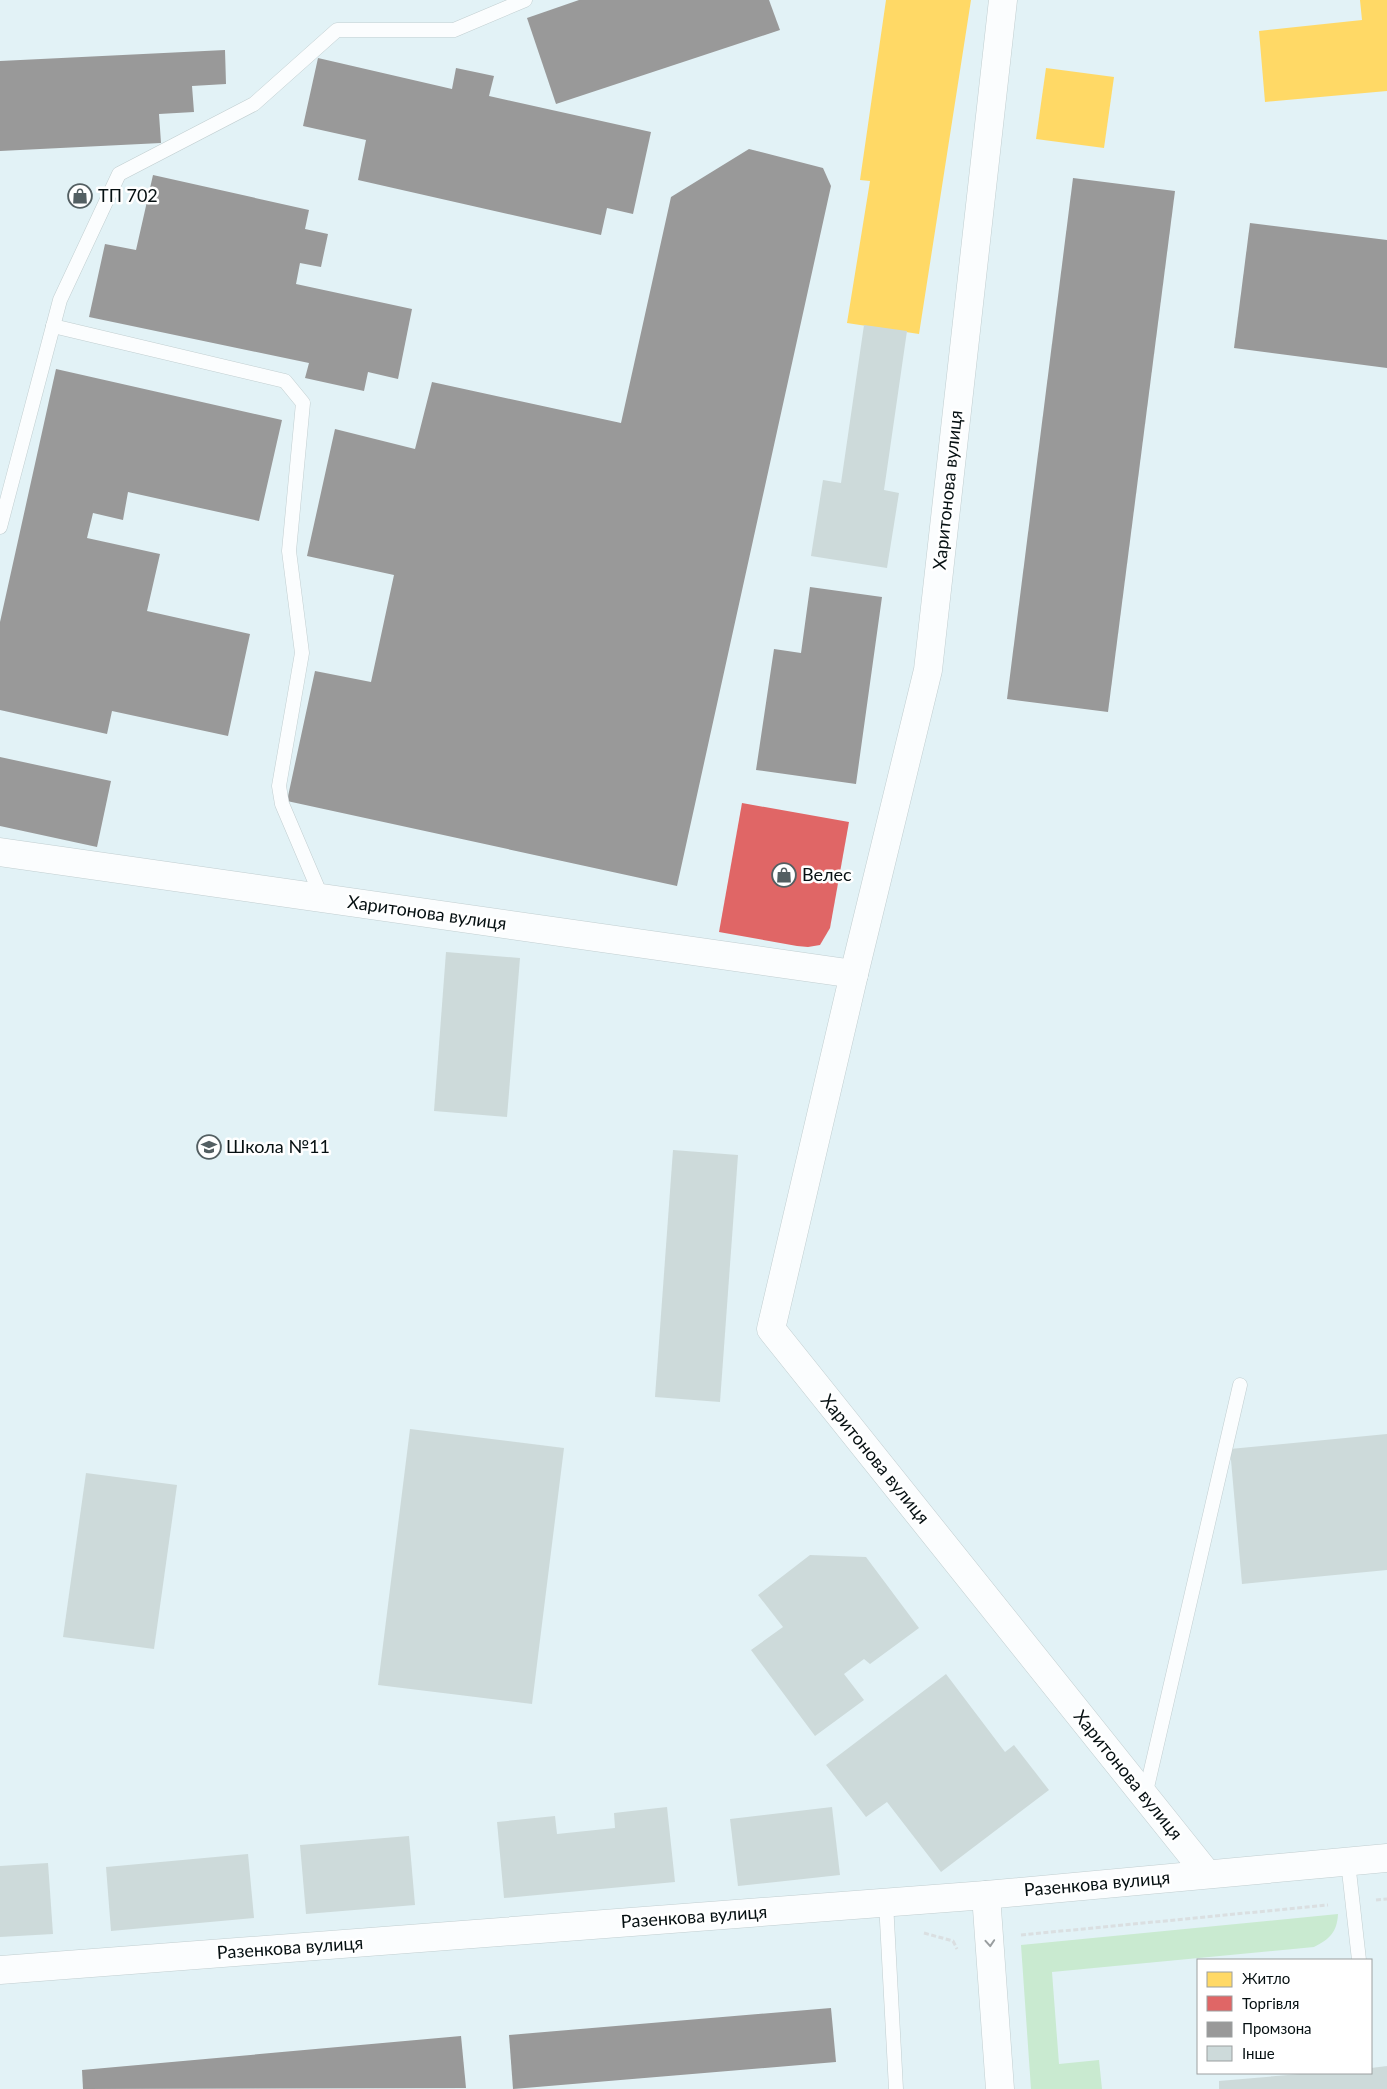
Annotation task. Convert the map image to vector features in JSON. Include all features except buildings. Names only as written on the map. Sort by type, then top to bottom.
[{"type":"street","name":"Харитонова вулиця","points":[[1003,0],[928,670],[854,974],[771,1329],[1207,1874]]},
{"type":"street","name":"Харитонова вулиця","points":[[0,852],[854,974]]},
{"type":"street","name":"Разенкова вулиця","points":[[0,1970],[986,1895],[1387,1858]]},
{"type":"street","points":[[986,1895],[1000,2089]]},
{"type":"lane","points":[[0,527],[60,300],[119,174],[254,104],[337,30],[454,30],[525,0]]},
{"type":"lane","points":[[54,326],[285,381],[303,404],[289,551],[302,653],[279,786],[282,804],[322,898]]},
{"type":"lane","points":[[1145,1796],[1240,1385]]},
{"type":"lane","points":[[1348,1862],[1359,1959]]},
{"type":"lane","points":[[886,1902],[896,2089]]},
{"type":"path","points":[[888,1934],[920,1932],[953,1941],[1387,1899]]},
{"type":"path","points":[[953,1941],[958,1949]]},
{"type":"green space","points":[[1338,1914],[1336,1926],[1332,1934],[1314,1947],[1052,1972],[1059,2064],[1099,2060],[1102,2089],[1031,2089],[1021,1945]]},
{"type":"place","name":"ТП 702","points":[[80,196]]},
{"type":"place","name":"Велес","points":[[784,875]]},
{"type":"place","name":"Школа №11","points":[[209,1147]]}]
